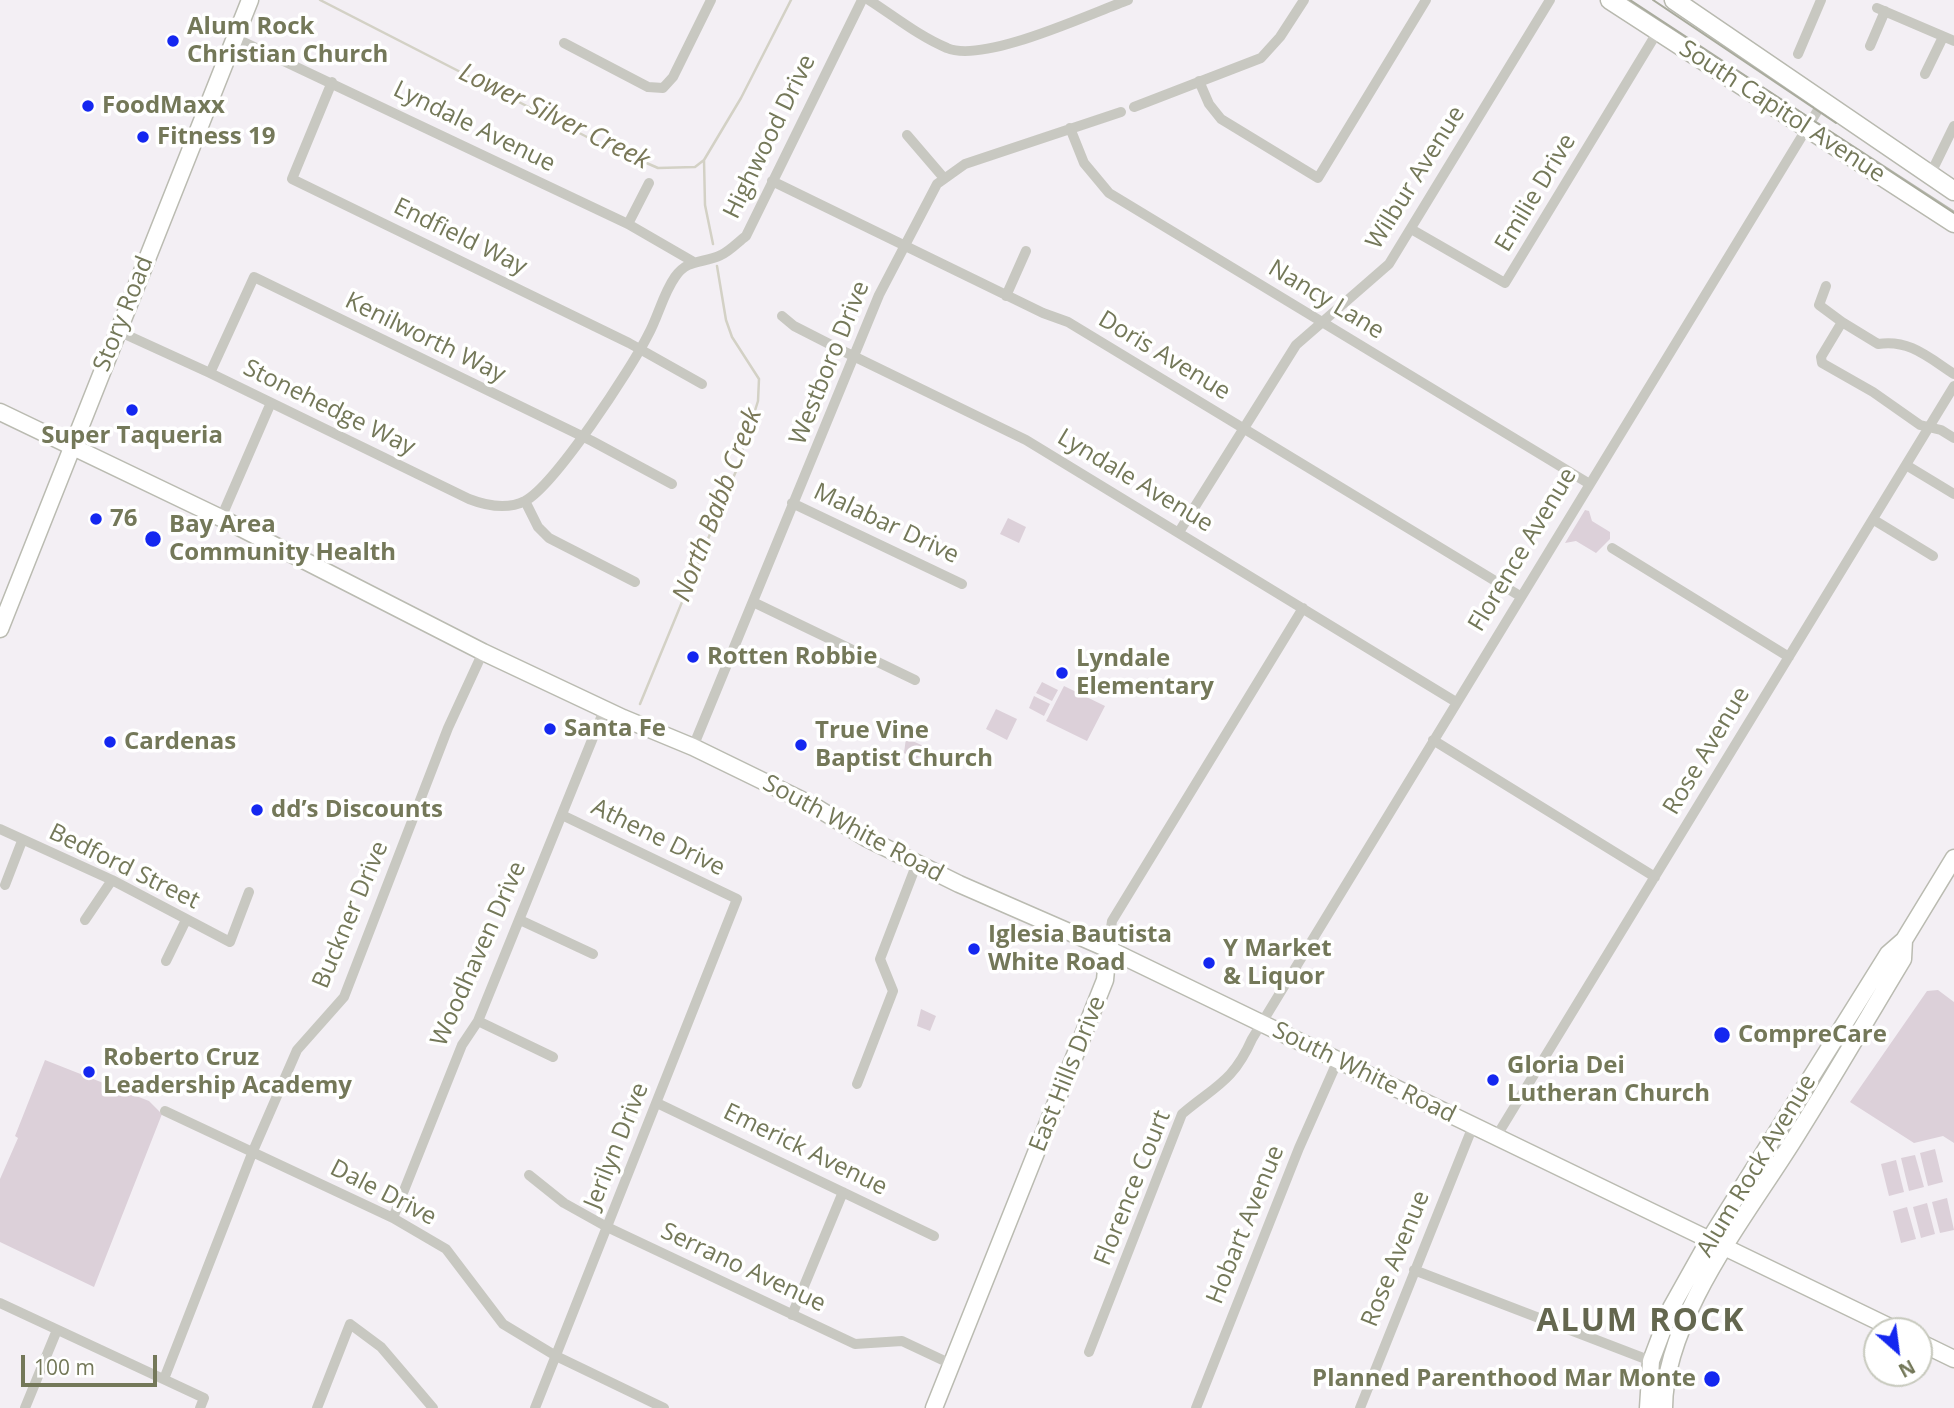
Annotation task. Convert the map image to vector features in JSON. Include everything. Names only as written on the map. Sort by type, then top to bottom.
[{"type":"main road","name":"Story Road","points":[[0,629],[250,0]]},
{"type":"main road","name":"South Capitol Avenue","points":[[1610,0],[1954,223]]},
{"type":"main road","name":"South Capitol Avenue","points":[[1674,0],[1954,191]]},
{"type":"main road","name":"South White Road","points":[[0,412],[71,449],[221,518],[483,652],[693,747],[814,806],[866,838],[917,863],[1033,918],[1108,949],[1708,1242],[1868,1317]]},
{"type":"main road","name":"Alum Rock Avenue","points":[[1648,1408],[1651,1361],[1671,1308],[1708,1242],[1863,992],[1888,954],[1904,940],[1954,858]]},
{"type":"main road","name":"Alum Rock Avenue","points":[[1664,1408],[1666,1368],[1680,1330],[1725,1250],[1903,959],[1904,940]]},
{"type":"main road","name":"East Hills Drive","points":[[934,1408],[1105,981],[1108,949]]},
{"type":"main road","points":[[1863,992],[1868,1017]]},
{"type":"main road","points":[[1933,1349],[1954,1359]]},
{"type":"main road","points":[[1651,1361],[1666,1368]]},
{"type":"street","points":[[564,43],[648,87],[663,88],[673,77],[711,0]]},
{"type":"street","name":"Highwood Drive","points":[[692,261],[720,256],[746,236],[862,0]]},
{"type":"street","points":[[869,0],[949,50],[968,51],[992,50],[1128,0]]},
{"type":"street","points":[[1134,107],[1261,58],[1280,37],[1304,0]]},
{"type":"street","points":[[1199,81],[1209,104],[1220,119],[1318,178],[1426,0]]},
{"type":"street","name":"Wilbur Avenue","points":[[1179,532],[1296,345],[1389,264],[1550,0]]},
{"type":"street","points":[[1798,54],[1821,0]]},
{"type":"street","points":[[1870,46],[1881,10],[1949,39],[1925,74]]},
{"type":"street","name":"Emilie Drive","points":[[1411,229],[1505,284],[1658,32]]},
{"type":"street","name":"Lyndale Avenue","points":[[235,38],[628,224],[692,261]]},
{"type":"street","name":"Endfield Way","points":[[332,82],[292,179],[640,349],[702,384]]},
{"type":"street","name":"Florence Avenue","points":[[1261,1023],[1824,100]]},
{"type":"street","name":"Westboro Drive","points":[[693,747],[792,503],[903,245],[929,196],[943,177],[965,164],[1121,111]]},
{"type":"street","points":[[1930,175],[1954,126]]},
{"type":"street","name":"Nancy Lane","points":[[1070,128],[1084,163],[1109,193],[1588,483]]},
{"type":"street","points":[[907,135],[943,177]]},
{"type":"street","name":"Doris Avenue","points":[[772,181],[1006,296],[1068,322],[1520,596]]},
{"type":"street","points":[[628,224],[649,183]]},
{"type":"street","points":[[1006,296],[1026,251]]},
{"type":"street","points":[[635,582],[549,538],[538,527],[525,501],[537,493],[581,436],[640,349],[675,277],[692,261]]},
{"type":"street","name":"Kenilworth Way","points":[[210,373],[254,277],[581,436],[672,484]]},
{"type":"street","points":[[1826,286],[1819,298],[1819,305],[1842,322],[1878,344],[1897,341],[1908,345],[1954,374]]},
{"type":"street","name":"Lyndale Avenue","points":[[782,316],[794,326],[1026,440],[1456,702]]},
{"type":"street","points":[[1842,322],[1821,357],[1822,363],[1873,392],[1920,425],[1954,438]]},
{"type":"street","name":"Stonehedge Way","points":[[118,331],[469,499],[499,506],[525,501]]},
{"type":"street","name":"Rose Avenue","points":[[1496,1137],[1954,386]]},
{"type":"street","points":[[221,518],[271,405]]},
{"type":"street","points":[[1906,465],[1954,494]]},
{"type":"street","name":"Malabar Drive","points":[[792,503],[962,584]]},
{"type":"street","points":[[1874,520],[1933,556]]},
{"type":"street","points":[[1612,548],[1789,657]]},
{"type":"street","points":[[753,603],[915,680]]},
{"type":"street","name":"East Hills Drive","points":[[1108,949],[1112,921],[1303,608]]},
{"type":"street","name":"Buckner Drive","points":[[164,1379],[253,1151],[297,1051],[344,997],[448,728],[483,652]]},
{"type":"street","name":"Woodhaven Drive","points":[[393,1218],[462,1045],[478,1021],[604,708]]},
{"type":"street","points":[[1433,740],[1655,877]]},
{"type":"street","name":"Athene Drive","points":[[562,815],[737,899]]},
{"type":"street","name":"Bedford Street","points":[[0,829],[112,880],[230,942],[248,892]]},
{"type":"street","points":[[5,885],[22,841]]},
{"type":"street","points":[[857,1084],[890,1006],[893,991],[880,959],[917,863]]},
{"type":"street","points":[[85,920],[112,880]]},
{"type":"street","name":"Jerilyn Drive","points":[[535,1408],[737,899]]},
{"type":"street","points":[[520,919],[593,954]]},
{"type":"street","points":[[166,961],[186,920]]},
{"type":"street","points":[[478,1021],[553,1057]]},
{"type":"street","name":"Florence Court","points":[[1089,1352],[1182,1114],[1210,1090],[1227,1082],[1243,1059],[1261,1023]]},
{"type":"street","name":"Hobart Avenue","points":[[1196,1408],[1304,1137],[1338,1060]]},
{"type":"street","name":"Emerick Avenue","points":[[657,1103],[933,1236]]},
{"type":"street","name":"Dale Drive","points":[[165,1111],[393,1218],[446,1250],[503,1324],[556,1356],[664,1408]]},
{"type":"street","name":"Rose Avenue","points":[[1360,1408],[1474,1126]]},
{"type":"street","name":"Serrano Avenue","points":[[529,1175],[564,1203],[607,1227],[855,1344],[902,1341],[951,1364]]},
{"type":"street","points":[[792,1315],[843,1192]]},
{"type":"street","points":[[1414,1270],[1651,1361]]},
{"type":"street","points":[[0,1303],[164,1379],[202,1403]]},
{"type":"street","points":[[317,1408],[350,1324],[381,1347],[433,1408]]},
{"type":"street","points":[[26,1408],[57,1330]]},
{"type":"shaded area","points":[[1585,510],[1589,511],[1592,521],[1610,532],[1610,539],[1596,553],[1576,541],[1565,543]]},
{"type":"shaded area","points":[[1008,518],[1026,527],[1019,543],[1000,534]]},
{"type":"shaded area","points":[[1042,682],[1058,690],[1052,701],[1036,693]]},
{"type":"shaded area","points":[[1064,686],[1105,706],[1087,741],[1046,721]]},
{"type":"shaded area","points":[[1034,696],[1050,704],[1044,716],[1029,708]]},
{"type":"shaded area","points":[[996,709],[1017,719],[1007,740],[986,729]]},
{"type":"shaded area","points":[[906,738],[928,748],[921,757],[913,759],[904,753]]},
{"type":"shaded area","points":[[1938,990],[1954,1002],[1954,1143],[1943,1136],[1914,1143],[1850,1102],[1927,991]]},
{"type":"shaded area","points":[[921,1009],[936,1016],[930,1031],[917,1026]]},
{"type":"shaded area","points":[[45,1060],[149,1101],[162,1114],[94,1287],[0,1242],[0,1179],[18,1138],[15,1136]]},
{"type":"shaded area","points":[[1935,1149],[1943,1182],[1928,1186],[1920,1153]]},
{"type":"shaded area","points":[[1915,1155],[1924,1187],[1909,1191],[1901,1158]]},
{"type":"shaded area","points":[[1896,1160],[1904,1192],[1889,1196],[1881,1164]]},
{"type":"shaded area","points":[[1947,1198],[1954,1230],[1940,1233],[1932,1202]]},
{"type":"shaded area","points":[[1927,1203],[1935,1234],[1921,1238],[1913,1207]]},
{"type":"shaded area","points":[[1907,1207],[1916,1239],[1901,1243],[1893,1211]]},
{"type":"waterway","name":"Lower Silver Creek","points":[[320,0],[589,138],[658,168],[695,167],[704,160],[741,98],[791,0]]},
{"type":"waterway","name":"North Babb Creek","points":[[704,160],[705,205],[713,244]]},
{"type":"waterway","name":"North Babb Creek","points":[[640,704],[736,471],[758,401],[759,379],[732,337],[726,320],[717,266]]},
{"type":"tram line","points":[[1630,0],[1954,213]]},
{"type":"tram line","points":[[1653,0],[1836,123]]},
{"type":"place","name":"Alum Rock Christian Church","points":[[173,41]]},
{"type":"place","name":"FoodMaxx","points":[[88,106]]},
{"type":"place","name":"Fitness 19","points":[[143,137]]},
{"type":"place","name":"Super Taqueria","points":[[132,410]]},
{"type":"place","name":"76","points":[[96,519]]},
{"type":"place","name":"Bay Area Community Health","points":[[153,539]]},
{"type":"place","name":"Rotten Robbie","points":[[693,657]]},
{"type":"place","name":"Lyndale Elementary","points":[[1062,673]]},
{"type":"place","name":"Santa Fe","points":[[550,729]]},
{"type":"place","name":"Cardenas","points":[[110,742]]},
{"type":"place","name":"True Vine Baptist Church","points":[[801,745]]},
{"type":"place","name":"dd’s Discounts","points":[[257,810]]},
{"type":"place","name":"Iglesia Bautista White Road","points":[[974,949]]},
{"type":"place","name":"Y Market & Liquor","points":[[1209,963]]},
{"type":"place","name":"CompreCare","points":[[1722,1035]]},
{"type":"place","name":"Roberto Cruz Leadership Academy","points":[[89,1072]]},
{"type":"place","name":"Gloria Dei Lutheran Church","points":[[1493,1080]]},
{"type":"place","name":"Planned Parenthood Mar Monte","points":[[1712,1379]]},
{"type":"district","name":"ALUM ROCK","points":[[1641,1322]]}]
